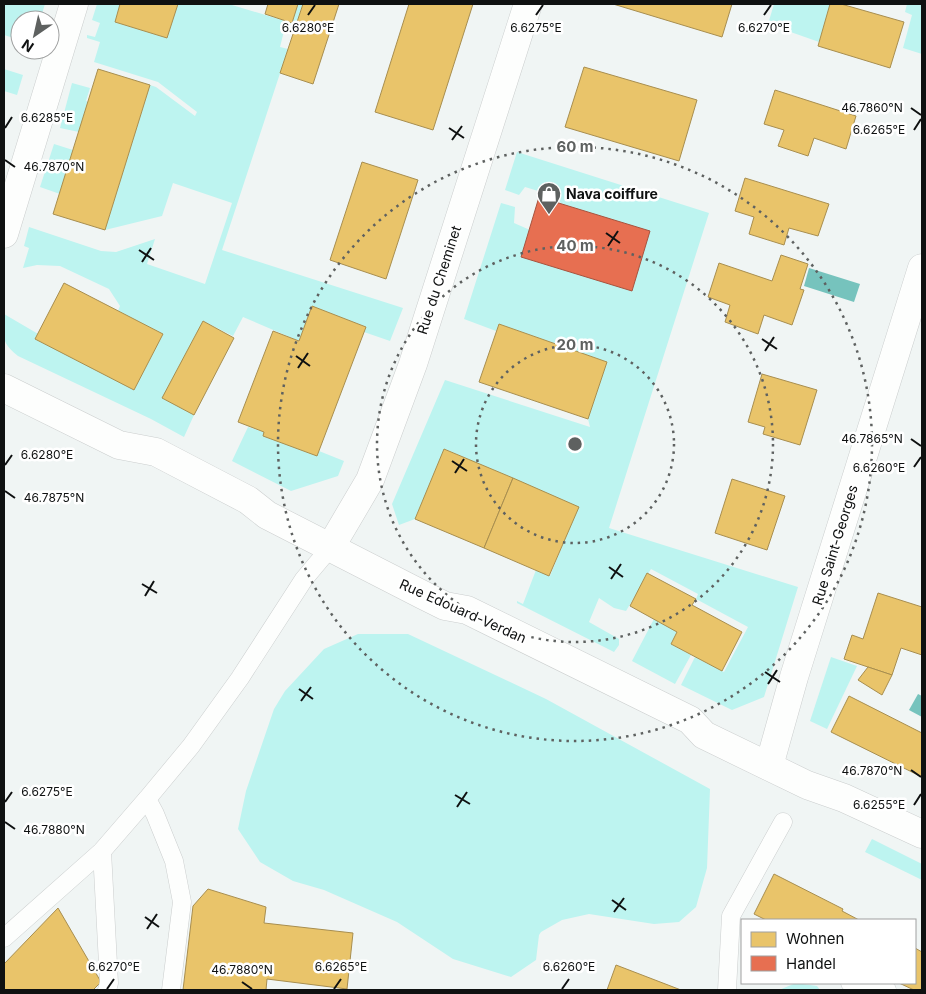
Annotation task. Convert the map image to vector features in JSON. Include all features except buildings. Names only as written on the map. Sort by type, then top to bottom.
[{"type":"street","points":[[4,234],[74,4]]},
{"type":"street","name":"Rue du Cheminet","points":[[330,548],[370,480],[413,364],[528,4]]},
{"type":"street","name":"Rue Saint-Georges","points":[[769,766],[794,677],[922,268]]},
{"type":"street","name":"Rue Edouard-Verdan","points":[[5,392],[119,445],[156,452],[248,500],[267,515],[445,606],[467,610],[690,720],[704,734],[807,785],[844,798],[922,834]]},
{"type":"lane","points":[[4,938],[102,851],[147,799],[201,733],[240,678],[304,579],[330,548]]},
{"type":"lane","points":[[147,799],[174,861],[182,902],[171,990]]},
{"type":"lane","points":[[727,990],[730,916],[783,822]]},
{"type":"lane","points":[[102,851],[109,983],[107,990]]},
{"type":"lane","points":[[852,984],[887,990]]},
{"type":"shaded area","points":[[4,4],[45,4],[43,10],[10,10],[10,37],[4,35]]},
{"type":"shaded area","points":[[97,4],[120,4],[115,22],[167,38],[178,4],[232,4],[292,23],[298,4],[303,4],[294,29],[285,27],[280,47],[288,49],[222,250],[403,308],[390,341],[364,332],[366,327],[312,306],[299,341],[243,317],[233,336],[203,321],[163,398],[194,415],[184,437],[151,419],[18,356],[8,347],[4,338],[4,314],[134,390],[163,334],[118,311],[120,306],[109,289],[60,266],[37,265],[23,268],[29,248],[24,246],[29,227],[101,251],[116,252],[155,239],[147,264],[205,284],[232,203],[173,183],[162,216],[105,230],[150,85],[156,87],[195,116],[197,112],[158,82],[94,62],[100,42],[87,38],[87,35],[95,37],[100,23],[92,20]]},
{"type":"shaded area","points":[[774,4],[830,4],[819,42],[768,24]]},
{"type":"shaded area","points":[[907,4],[922,4],[922,54],[903,48],[912,15],[905,12]]},
{"type":"shaded area","points":[[4,69],[23,75],[17,95],[4,91]]},
{"type":"shaded area","points":[[72,83],[90,88],[79,132],[60,128]]},
{"type":"shaded area","points":[[54,144],[73,150],[60,194],[40,187]]},
{"type":"shaded area","points":[[517,152],[709,213],[609,528],[798,587],[764,697],[732,710],[681,685],[695,657],[724,672],[748,627],[696,599],[698,594],[651,569],[626,611],[614,608],[599,598],[589,622],[619,639],[619,645],[614,652],[517,603],[517,601],[523,604],[536,570],[550,576],[578,507],[445,449],[415,519],[399,525],[392,504],[445,380],[590,427],[588,419],[607,362],[499,324],[496,331],[464,319],[501,203],[515,207],[514,223],[530,230],[521,257],[632,291],[650,231],[561,204],[558,197],[525,187],[519,195],[505,190]]},
{"type":"shaded area","points":[[809,268],[860,284],[854,302],[804,286]]},
{"type":"shaded area","points":[[248,427],[264,432],[264,436],[317,456],[319,451],[344,461],[338,476],[291,491],[232,461]]},
{"type":"shaded area","points":[[654,619],[677,632],[671,644],[691,655],[675,684],[632,661]]},
{"type":"shaded area","points":[[358,634],[408,634],[546,699],[710,789],[707,868],[696,907],[679,922],[654,924],[589,914],[562,920],[541,932],[536,960],[511,977],[453,959],[397,922],[324,890],[293,881],[260,862],[238,829],[246,791],[274,709],[285,691],[324,649]]},
{"type":"shaded area","points":[[831,657],[857,666],[827,729],[810,721]]},
{"type":"shaded area","points":[[918,694],[922,696],[922,717],[909,710]]},
{"type":"shaded area","points":[[872,839],[922,864],[922,880],[865,852]]},
{"type":"shaded area","points":[[794,984],[803,984],[817,986],[820,990],[779,990]]},
{"type":"place","name":"Nava coiffure","points":[[549,215]]}]
